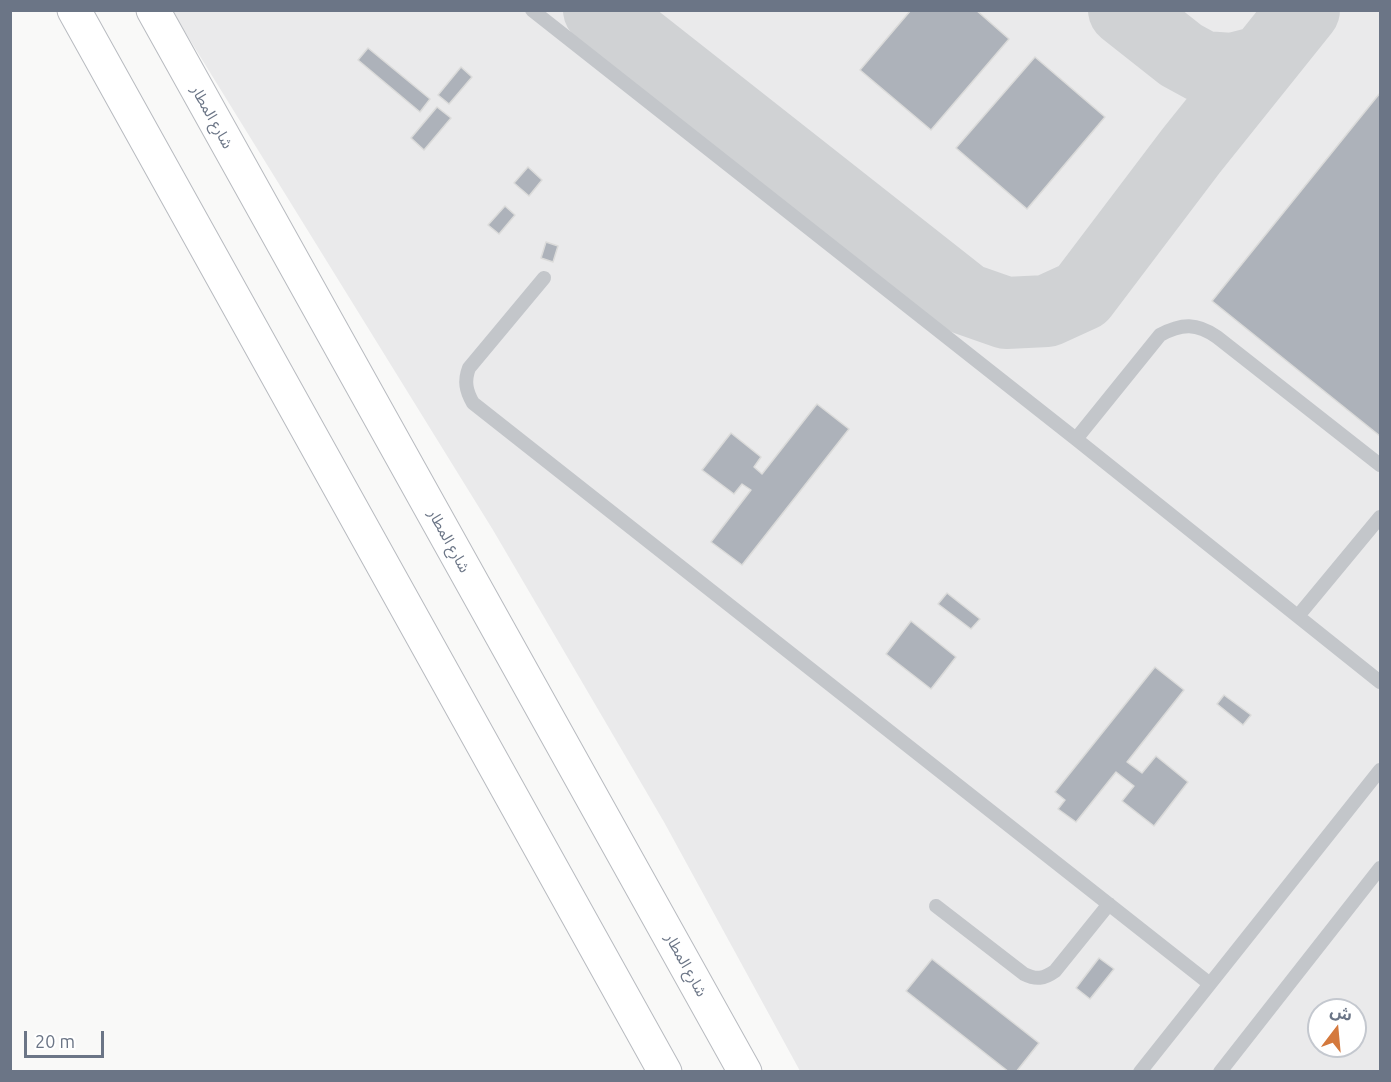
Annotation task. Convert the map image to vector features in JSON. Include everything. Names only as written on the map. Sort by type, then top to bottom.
[{"type":"main road","points":[[74,10],[665,1071]]},
{"type":"main road","name":"شارع المطار","points":[[153,10],[745,1071]]},
{"type":"lane","points":[[532,10],[1380,682]]},
{"type":"lane","points":[[544,278],[469,368],[466,386],[473,403],[1210,984]]},
{"type":"lane","points":[[1076,439],[1160,335],[1171,329],[1195,326],[1217,337],[1380,465]]},
{"type":"lane","points":[[1298,616],[1380,517]]},
{"type":"lane","points":[[1140,1071],[1380,770]]},
{"type":"lane","points":[[1220,1071],[1380,868]]},
{"type":"lane","points":[[936,906],[1024,974],[1040,979],[1055,971],[1109,904]]},
{"type":"shaded area","points":[[172,11],[1380,11],[1380,1071],[800,1071],[664,822],[493,530]]},
{"type":"building","points":[[911,10],[976,10],[1009,39],[931,130],[860,70]]},
{"type":"building","points":[[368,48],[430,99],[420,112],[358,60]]},
{"type":"building","points":[[1035,57],[1105,117],[1027,209],[956,148]]},
{"type":"building","points":[[461,67],[472,77],[449,104],[438,95]]},
{"type":"building","points":[[1380,93],[1380,436],[1212,301]]},
{"type":"building","points":[[437,107],[451,118],[424,150],[411,138]]},
{"type":"building","points":[[528,167],[542,180],[529,196],[514,183]]},
{"type":"building","points":[[505,206],[515,215],[499,234],[488,225]]},
{"type":"building","points":[[546,242],[558,246],[553,262],[541,258]]},
{"type":"building","points":[[817,404],[849,429],[742,565],[711,542],[751,490],[742,484],[734,494],[702,470],[731,433],[761,457],[754,467],[762,474]]},
{"type":"building","points":[[947,593],[980,619],[971,629],[938,604]]},
{"type":"building","points":[[911,621],[956,657],[931,689],[886,654]]},
{"type":"building","points":[[1155,667],[1184,690],[1127,762],[1142,773],[1156,756],[1188,782],[1154,826],[1122,801],[1134,786],[1116,772],[1076,822],[1058,809],[1065,800],[1055,792]]},
{"type":"building","points":[[1224,695],[1251,715],[1243,725],[1217,704]]},
{"type":"building","points":[[1099,958],[1114,969],[1090,999],[1076,988]]},
{"type":"building","points":[[932,959],[1039,1043],[1016,1072],[1009,1072],[906,991]]},
{"type":"taxiway","points":[[599,10],[966,299],[1006,313],[1047,311],[1082,295],[1191,151],[1304,10]]},
{"type":"taxiway","points":[[1124,10],[1181,55],[1203,67],[1232,69],[1263,61]]}]
